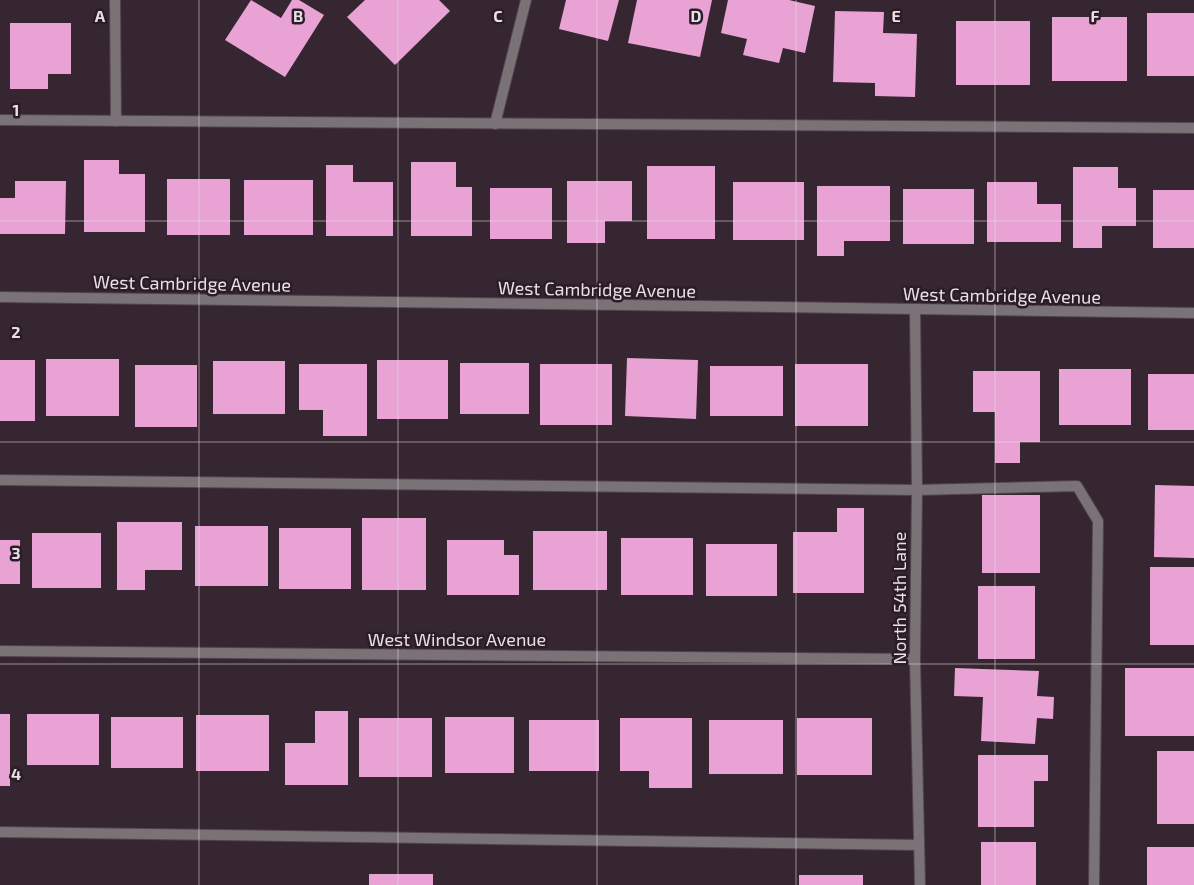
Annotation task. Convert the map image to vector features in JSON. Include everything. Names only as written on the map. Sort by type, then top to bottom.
[{"type":"street","points":[[115,0],[116,121]]},
{"type":"street","points":[[495,124],[526,0]]},
{"type":"street","points":[[0,120],[1194,128]]},
{"type":"street","name":"West Cambridge Avenue","points":[[0,297],[199,298],[1194,313]]},
{"type":"street","name":"North 54th Lane","points":[[915,310],[917,490],[915,658],[920,885]]},
{"type":"street","points":[[0,480],[917,490],[1077,486],[1098,521],[1094,885]]},
{"type":"street","name":"West Windsor Avenue","points":[[0,651],[915,658]]},
{"type":"street","points":[[0,832],[919,845]]},
{"type":"building","points":[[251,0],[281,18],[292,0],[299,0],[324,15],[285,77],[225,40]]},
{"type":"building","points":[[365,0],[439,0],[450,11],[395,65],[347,17]]},
{"type":"building","points":[[566,0],[619,0],[608,41],[559,29]]},
{"type":"building","points":[[637,0],[712,0],[700,57],[628,43]]},
{"type":"building","points":[[728,0],[789,0],[815,6],[805,53],[783,48],[779,63],[743,55],[747,39],[721,33]]},
{"type":"building","points":[[835,11],[884,12],[883,33],[917,34],[915,97],[875,96],[875,83],[833,82]]},
{"type":"building","points":[[1147,13],[1194,13],[1194,76],[1147,76]]},
{"type":"building","points":[[1052,17],[1127,17],[1127,81],[1052,81]]},
{"type":"building","points":[[956,21],[1030,21],[1030,85],[956,85]]},
{"type":"building","points":[[10,23],[71,23],[71,74],[48,74],[48,89],[10,89]]},
{"type":"building","points":[[84,160],[119,160],[119,174],[145,174],[145,232],[84,232]]},
{"type":"building","points":[[411,162],[456,162],[456,187],[472,187],[472,236],[411,236]]},
{"type":"building","points":[[326,165],[353,165],[353,182],[393,182],[393,236],[326,236]]},
{"type":"building","points":[[647,166],[715,166],[715,239],[647,239]]},
{"type":"building","points":[[1073,167],[1118,167],[1118,188],[1136,188],[1136,226],[1102,226],[1102,248],[1073,248]]},
{"type":"building","points":[[167,179],[230,179],[230,235],[167,235]]},
{"type":"building","points":[[244,180],[313,180],[313,235],[244,235]]},
{"type":"building","points":[[15,181],[66,181],[65,234],[0,234],[0,198],[15,198]]},
{"type":"building","points":[[567,181],[632,181],[632,221],[605,221],[605,243],[567,243]]},
{"type":"building","points":[[733,182],[804,182],[804,240],[733,240]]},
{"type":"building","points":[[987,182],[1037,182],[1037,204],[1061,204],[1061,242],[987,242]]},
{"type":"building","points":[[817,186],[890,186],[890,241],[844,241],[844,256],[817,256]]},
{"type":"building","points":[[490,188],[552,188],[552,239],[490,239]]},
{"type":"building","points":[[903,189],[974,189],[974,244],[903,244]]},
{"type":"building","points":[[1153,190],[1194,190],[1194,248],[1153,248]]},
{"type":"building","points":[[627,358],[698,360],[696,419],[625,416]]},
{"type":"building","points":[[46,359],[119,359],[119,416],[46,416]]},
{"type":"building","points":[[0,360],[35,360],[35,421],[0,421]]},
{"type":"building","points":[[377,360],[448,360],[448,419],[377,419]]},
{"type":"building","points":[[213,361],[285,361],[285,414],[213,414]]},
{"type":"building","points":[[460,363],[529,363],[529,414],[460,414]]},
{"type":"building","points":[[299,364],[367,364],[367,436],[323,436],[323,410],[299,410]]},
{"type":"building","points":[[540,364],[612,364],[612,425],[540,425]]},
{"type":"building","points":[[795,364],[868,364],[868,426],[795,426]]},
{"type":"building","points":[[135,365],[197,365],[197,427],[135,427]]},
{"type":"building","points":[[710,366],[783,366],[783,416],[710,416]]},
{"type":"building","points":[[1059,369],[1131,369],[1131,425],[1059,425]]},
{"type":"building","points":[[973,371],[1040,371],[1040,442],[1020,442],[1020,463],[995,463],[995,412],[973,412]]},
{"type":"building","points":[[1148,374],[1194,374],[1194,430],[1148,430]]},
{"type":"building","points":[[1155,485],[1194,486],[1194,558],[1154,557]]},
{"type":"building","points":[[982,495],[1040,495],[1040,573],[982,573]]},
{"type":"building","points":[[837,508],[864,508],[864,593],[793,593],[793,532],[837,532]]},
{"type":"building","points":[[362,518],[426,518],[426,590],[362,590]]},
{"type":"building","points":[[117,522],[182,522],[182,570],[145,570],[145,590],[117,590]]},
{"type":"building","points":[[195,526],[268,526],[268,586],[195,586]]},
{"type":"building","points":[[279,528],[351,528],[351,589],[279,589]]},
{"type":"building","points":[[533,531],[607,531],[607,590],[533,590]]},
{"type":"building","points":[[32,533],[101,533],[101,588],[32,588]]},
{"type":"building","points":[[621,538],[693,538],[693,595],[621,595]]},
{"type":"building","points":[[0,540],[20,540],[20,584],[0,584]]},
{"type":"building","points":[[447,540],[504,540],[504,555],[519,555],[519,595],[447,595]]},
{"type":"building","points":[[706,544],[777,544],[777,596],[706,596]]},
{"type":"building","points":[[1150,567],[1194,567],[1194,645],[1150,645]]},
{"type":"building","points":[[978,586],[1035,586],[1035,659],[978,659]]},
{"type":"building","points":[[955,668],[1039,671],[1037,696],[1054,697],[1053,719],[1037,718],[1035,744],[981,741],[983,697],[954,696]]},
{"type":"building","points":[[1125,668],[1194,668],[1194,736],[1125,736]]},
{"type":"building","points":[[315,711],[348,711],[348,785],[285,785],[285,743],[315,743]]},
{"type":"building","points":[[0,714],[10,714],[10,786],[0,786]]},
{"type":"building","points":[[27,714],[99,714],[99,765],[27,765]]},
{"type":"building","points":[[196,715],[269,715],[269,771],[196,771]]},
{"type":"building","points":[[111,717],[183,717],[183,768],[111,768]]},
{"type":"building","points":[[445,717],[514,717],[514,773],[445,773]]},
{"type":"building","points":[[359,718],[432,718],[432,777],[359,777]]},
{"type":"building","points":[[620,718],[692,718],[692,788],[649,788],[649,771],[620,771]]},
{"type":"building","points":[[797,718],[872,718],[872,775],[797,775]]},
{"type":"building","points":[[529,720],[599,720],[599,771],[529,771]]},
{"type":"building","points":[[709,720],[783,720],[783,774],[709,774]]},
{"type":"building","points":[[1157,751],[1194,751],[1194,824],[1157,824]]},
{"type":"building","points":[[978,755],[1048,755],[1048,781],[1034,781],[1034,827],[978,827]]},
{"type":"building","points":[[981,842],[1036,842],[1036,885],[981,885]]},
{"type":"building","points":[[1147,847],[1194,847],[1194,885],[1147,885]]},
{"type":"building","points":[[369,874],[433,874],[433,885],[369,885]]},
{"type":"building","points":[[799,875],[863,875],[863,885],[799,885]]}]
